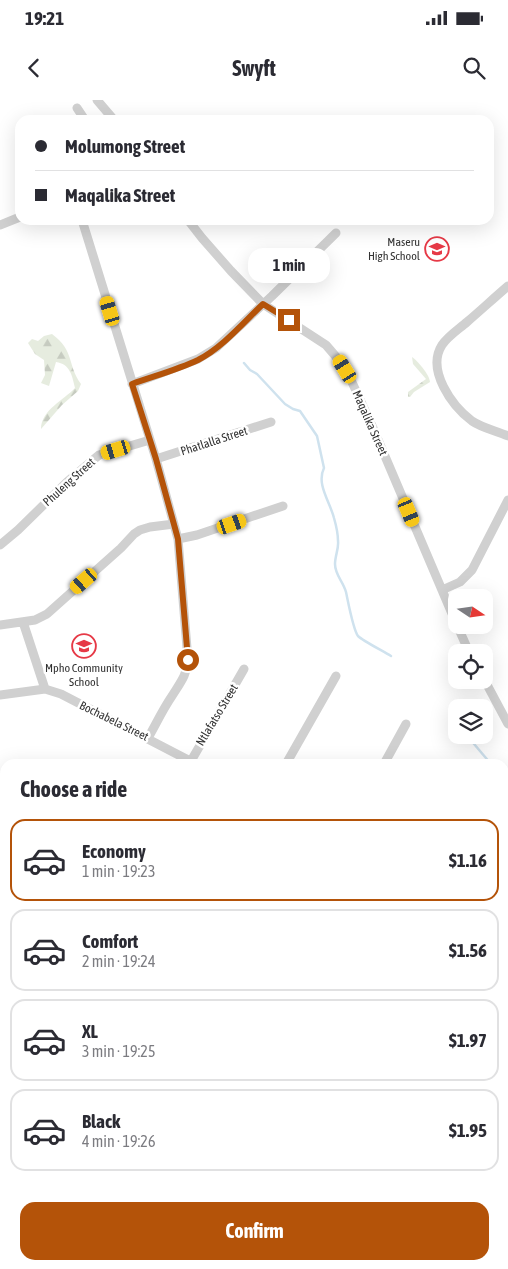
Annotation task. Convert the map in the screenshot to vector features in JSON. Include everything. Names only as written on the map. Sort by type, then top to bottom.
[{"type":"street","points":[[97,100],[110,115]]},
{"type":"street","points":[[77,108],[82,115]]},
{"type":"street","points":[[0,225],[15,219]]},
{"type":"street","points":[[84,225],[156,459],[178,539],[188,660],[187,670],[183,680],[148,738]]},
{"type":"street","name":"Maqalika Street","points":[[192,225],[231,271],[263,304],[326,345],[338,358],[351,380],[373,428],[448,604]]},
{"type":"street","points":[[132,384],[198,359],[227,338],[336,233]]},
{"type":"street","points":[[508,286],[450,336],[438,352],[436,361],[437,370],[446,392],[466,414],[473,421],[508,436]]},
{"type":"street","name":"Phatlalla Street","points":[[156,459],[271,422]]},
{"type":"street","name":"Phuleng Street","points":[[0,545],[67,482],[99,455],[150,440]]},
{"type":"street","points":[[442,590],[460,582],[472,570],[508,500]]},
{"type":"street","points":[[178,539],[197,535],[283,506]]},
{"type":"street","points":[[0,625],[35,620],[47,614],[140,530],[174,524]]},
{"type":"street","points":[[23,622],[45,689]]},
{"type":"street","name":"Ntlafatso Street","points":[[195,759],[244,669]]},
{"type":"street","points":[[289,759],[336,676]]},
{"type":"street","name":"Bochabela Street","points":[[0,695],[45,689],[61,694],[187,759]]},
{"type":"street","points":[[489,689],[508,724]]},
{"type":"street","points":[[387,759],[406,724]]},
{"type":"green space","points":[[52,334],[68,352],[74,371],[81,384],[78,391],[62,405],[41,429],[42,422],[49,411],[75,388],[67,368],[61,363],[56,362],[49,386],[41,383],[45,375],[44,360],[35,354],[28,343],[32,339],[38,341],[44,336]]},
{"type":"green space","points":[[412,357],[426,372],[430,382],[408,397],[408,392],[426,379],[413,364]]},
{"type":"waterway","points":[[244,363],[285,404],[300,411],[317,436],[324,468],[322,474],[324,493],[332,512],[337,532],[338,544],[335,568],[346,592],[354,627],[358,636],[391,656]]},
{"type":"waterway","points":[[474,744],[487,759]]},
{"type":"place","name":"Maseru High School","points":[[437,249]]},
{"type":"place","name":"Mpho Community School","points":[[84,646]]},
{"type":"route","points":[[188,660],[178,539],[156,459],[132,384],[198,359],[216,348],[263,304],[289,320]]}]
